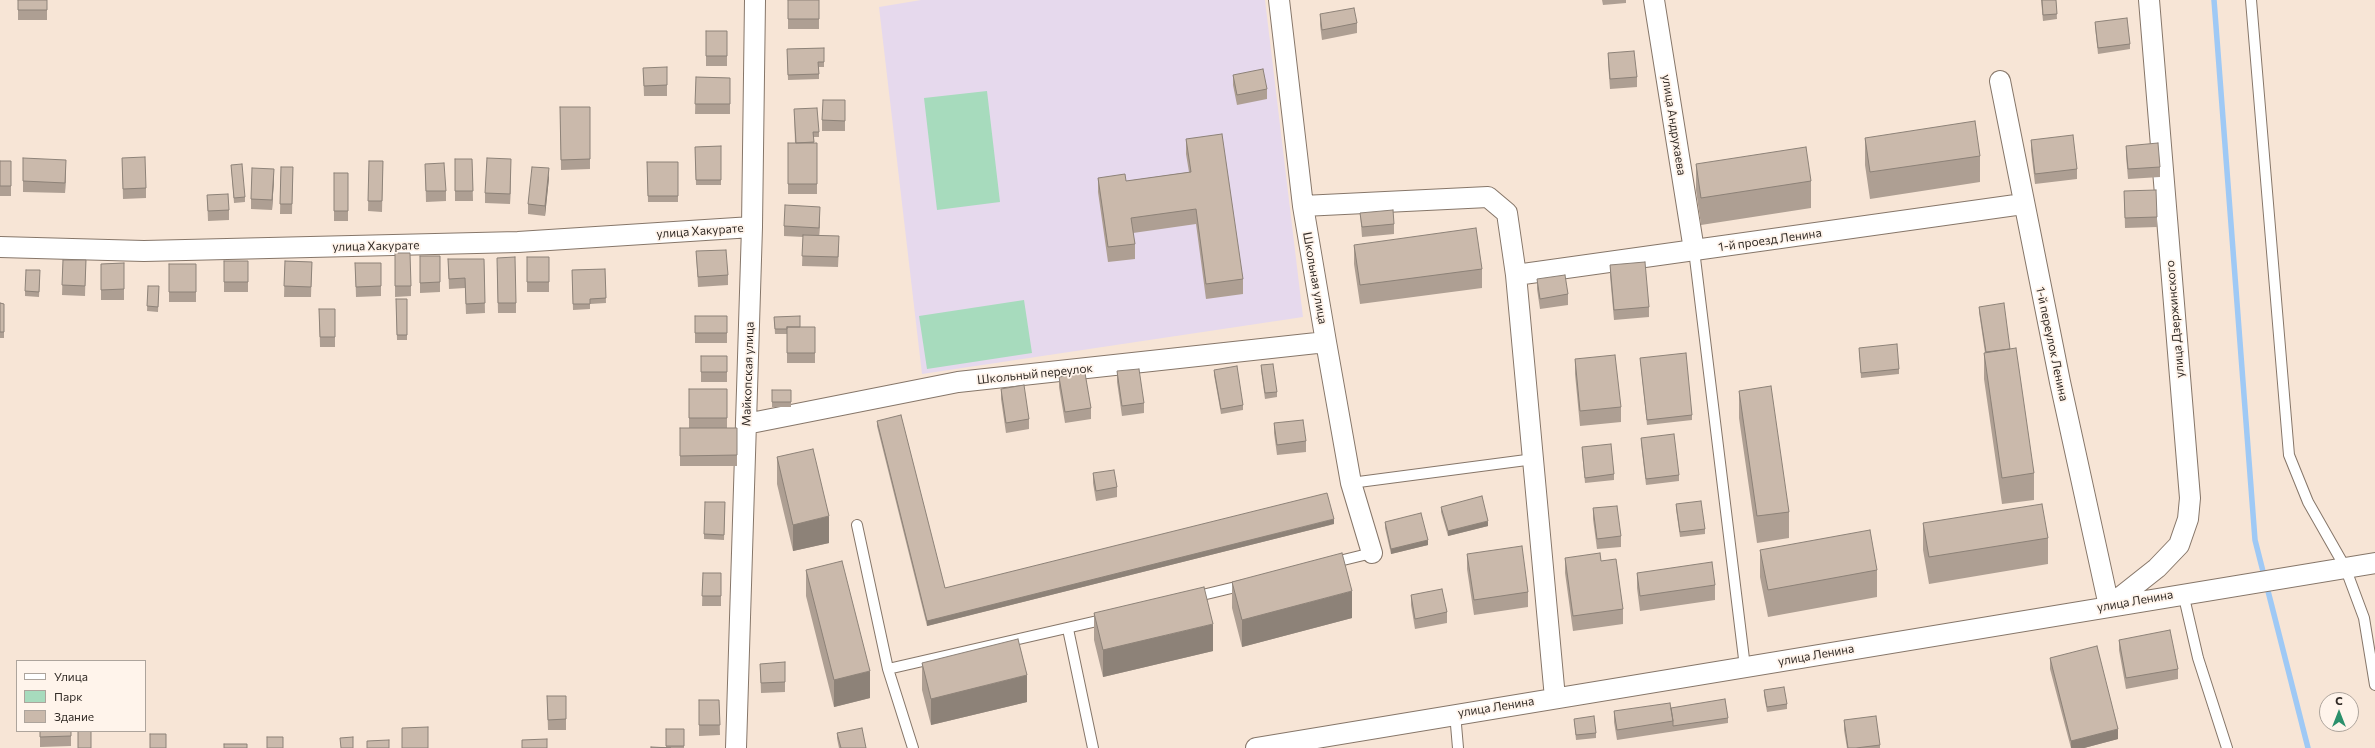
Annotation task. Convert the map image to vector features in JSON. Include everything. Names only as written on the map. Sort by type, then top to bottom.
[{"type":"street","name":"Майкопская улица","points":[[736,748],[752,227],[755,0]]},
{"type":"street","name":"Школьная улица","points":[[1279,0],[1302,206],[1351,483],[1372,553]]},
{"type":"street","name":"улица Андрухаева","points":[[1654,0],[1694,250]]},
{"type":"street","name":"улица Дзержинского","points":[[2109,606],[2157,568],[2179,545],[2188,519],[2190,498],[2149,0]]},
{"type":"street","name":"1-й переулок Ленина","points":[[2000,81],[2023,204],[2109,606]]},
{"type":"street","points":[[1302,206],[1488,198],[1507,213],[1516,275],[1555,698]]},
{"type":"street","name":"1-й проезд Ленина","points":[[1516,275],[2023,204]]},
{"type":"street","name":"улица Хакурате","points":[[0,247],[144,251],[518,242],[752,227]]},
{"type":"street","name":"Школьный переулок","points":[[746,424],[958,382],[1326,342]]},
{"type":"street","name":"улица Ленина","points":[[1256,748],[2375,562]]},
{"type":"lane","points":[[2251,0],[2289,455],[2308,502],[2345,567],[2364,618],[2375,685]]},
{"type":"lane","points":[[1694,250],[1745,667]]},
{"type":"lane","points":[[1351,483],[1534,459]]},
{"type":"lane","points":[[857,525],[888,669],[913,748]]},
{"type":"lane","points":[[1319,566],[1372,553]]},
{"type":"lane","points":[[1182,600],[1251,583]]},
{"type":"lane","points":[[2183,593],[2198,658],[2227,748]]},
{"type":"lane","points":[[888,669],[1068,629],[1114,617]]},
{"type":"lane","points":[[1068,629],[1093,748]]},
{"type":"lane","points":[[1455,714],[1458,748]]},
{"type":"shaded area","points":[[921,0],[1265,0],[1303,317],[922,374],[879,7]]},
{"type":"green space","points":[[987,91],[1000,202],[937,210],[924,98]]},
{"type":"green space","points":[[1024,300],[1032,353],[927,369],[919,316]]},
{"type":"building","points":[[18,0],[47,0],[47,10],[18,10]]},
{"type":"building","points":[[788,0],[819,0],[819,19],[788,19]]},
{"type":"building","points":[[2042,0],[2056,0],[2057,14],[2043,15]]},
{"type":"building","points":[[1354,8],[1357,23],[1322,30],[1320,14]]},
{"type":"building","points":[[2127,18],[2130,44],[2098,48],[2095,22]]},
{"type":"building","points":[[706,31],[727,31],[727,56],[706,56]]},
{"type":"building","points":[[824,48],[824,62],[818,62],[819,74],[788,75],[787,49]]},
{"type":"building","points":[[1634,51],[1637,77],[1610,79],[1608,53]]},
{"type":"building","points":[[667,67],[667,85],[644,86],[643,68]]},
{"type":"building","points":[[1263,69],[1267,89],[1237,95],[1233,75]]},
{"type":"building","points":[[696,77],[730,78],[730,104],[695,104]]},
{"type":"building","points":[[823,100],[845,100],[845,121],[822,120]]},
{"type":"building","points":[[560,107],[590,107],[590,159],[561,160]]},
{"type":"building","points":[[817,108],[819,132],[813,132],[814,142],[796,143],[794,109]]},
{"type":"building","points":[[1975,121],[1980,156],[1870,172],[1865,138]]},
{"type":"building","points":[[1222,134],[1243,279],[1206,284],[1196,209],[1131,218],[1135,244],[1108,247],[1098,178],[1125,174],[1126,181],[1191,172],[1186,139]]},
{"type":"building","points":[[2073,135],[2077,169],[2035,174],[2031,140]]},
{"type":"building","points":[[788,143],[817,143],[817,184],[788,184]]},
{"type":"building","points":[[2158,143],[2160,167],[2128,169],[2126,146]]},
{"type":"building","points":[[721,146],[721,180],[696,180],[695,147]]},
{"type":"building","points":[[1806,147],[1811,181],[1701,198],[1696,164]]},
{"type":"building","points":[[145,157],[146,188],[123,189],[122,158]]},
{"type":"building","points":[[23,158],[66,160],[65,183],[23,181]]},
{"type":"building","points":[[487,158],[511,159],[510,194],[485,193]]},
{"type":"building","points":[[455,159],[472,159],[473,191],[455,191]]},
{"type":"building","points":[[0,161],[11,161],[11,186],[0,186]]},
{"type":"building","points":[[369,161],[383,161],[382,201],[368,201]]},
{"type":"building","points":[[647,162],[678,162],[678,196],[648,196]]},
{"type":"building","points":[[444,163],[446,191],[426,191],[425,164]]},
{"type":"building","points":[[242,164],[245,197],[234,198],[231,165]]},
{"type":"building","points":[[281,167],[293,167],[292,204],[280,204]]},
{"type":"building","points":[[532,167],[549,168],[545,206],[528,204]]},
{"type":"building","points":[[252,168],[274,169],[272,200],[251,199]]},
{"type":"building","points":[[334,173],[348,173],[348,211],[334,211]]},
{"type":"building","points":[[2156,190],[2157,217],[2125,218],[2124,191]]},
{"type":"building","points":[[228,194],[229,210],[208,211],[207,195]]},
{"type":"building","points":[[785,205],[820,207],[819,228],[784,226]]},
{"type":"building","points":[[1393,210],[1394,224],[1362,227],[1360,213]]},
{"type":"building","points":[[1476,228],[1482,269],[1360,285],[1354,245]]},
{"type":"building","points":[[803,235],[839,236],[838,257],[802,256]]},
{"type":"building","points":[[726,250],[728,275],[698,277],[696,251]]},
{"type":"building","points":[[395,253],[410,253],[411,286],[395,286]]},
{"type":"building","points":[[420,256],[440,256],[440,282],[420,283]]},
{"type":"building","points":[[515,257],[516,303],[498,303],[497,258]]},
{"type":"building","points":[[527,257],[549,257],[549,282],[527,282]]},
{"type":"building","points":[[448,259],[484,259],[485,303],[466,304],[465,278],[449,279]]},
{"type":"building","points":[[63,260],[86,260],[85,286],[62,285]]},
{"type":"building","points":[[224,261],[248,261],[248,282],[224,282]]},
{"type":"building","points":[[285,261],[312,262],[311,287],[284,286]]},
{"type":"building","points":[[1645,262],[1649,307],[1614,310],[1610,265]]},
{"type":"building","points":[[124,263],[124,289],[101,290],[101,264]]},
{"type":"building","points":[[355,263],[381,263],[381,286],[356,287]]},
{"type":"building","points":[[169,264],[196,264],[196,292],[169,292]]},
{"type":"building","points":[[605,269],[606,298],[590,299],[590,304],[573,304],[572,270]]},
{"type":"building","points":[[26,270],[40,270],[39,292],[25,291]]},
{"type":"building","points":[[1565,275],[1568,294],[1540,299],[1537,279]]},
{"type":"building","points":[[148,286],[159,286],[158,307],[147,306]]},
{"type":"building","points":[[396,299],[407,299],[407,335],[397,335]]},
{"type":"building","points":[[0,303],[4,304],[4,332],[0,332]]},
{"type":"building","points":[[2004,303],[2010,349],[1986,352],[1979,307]]},
{"type":"building","points":[[319,309],[335,309],[335,337],[320,337]]},
{"type":"building","points":[[695,316],[727,316],[727,333],[695,333]]},
{"type":"building","points":[[800,316],[800,327],[775,329],[774,317]]},
{"type":"building","points":[[787,327],[815,327],[815,353],[787,353]]},
{"type":"building","points":[[1897,344],[1899,369],[1861,373],[1859,348]]},
{"type":"building","points":[[2016,348],[2034,473],[2002,478],[1984,353]]},
{"type":"building","points":[[1686,353],[1692,415],[1647,420],[1640,358]]},
{"type":"building","points":[[1615,355],[1621,407],[1580,411],[1575,359]]},
{"type":"building","points":[[701,356],[727,356],[727,372],[701,372]]},
{"type":"building","points":[[1273,364],[1277,392],[1265,393],[1261,365]]},
{"type":"building","points":[[1237,366],[1243,405],[1221,409],[1214,370]]},
{"type":"building","points":[[1139,369],[1144,403],[1122,406],[1117,371]]},
{"type":"building","points":[[1085,373],[1091,408],[1065,412],[1059,377]]},
{"type":"building","points":[[1024,385],[1029,419],[1006,423],[1001,389]]},
{"type":"building","points":[[1771,386],[1789,512],[1757,516],[1739,391]]},
{"type":"building","points":[[689,389],[727,389],[727,418],[689,418]]},
{"type":"building","points":[[772,390],[791,390],[791,402],[772,402]]},
{"type":"building","points":[[901,415],[945,588],[1327,493],[1334,519],[927,621],[877,421]]},
{"type":"building","points":[[1303,420],[1306,441],[1277,445],[1274,423]]},
{"type":"building","points":[[680,428],[737,428],[737,455],[680,456]]},
{"type":"building","points":[[1674,434],[1679,475],[1646,479],[1641,438]]},
{"type":"building","points":[[1611,444],[1614,474],[1585,478],[1582,447]]},
{"type":"building","points":[[813,449],[829,516],[793,525],[777,457]]},
{"type":"building","points":[[1114,470],[1117,487],[1096,491],[1093,473]]},
{"type":"building","points":[[1482,496],[1488,521],[1448,531],[1441,507]]},
{"type":"building","points":[[1701,501],[1705,529],[1680,532],[1676,504]]},
{"type":"building","points":[[705,502],[725,502],[724,535],[704,534]]},
{"type":"building","points":[[2042,504],[2048,538],[1929,557],[1923,523]]},
{"type":"building","points":[[1617,506],[1621,536],[1597,539],[1593,508]]},
{"type":"building","points":[[1421,513],[1428,540],[1391,549],[1385,522]]},
{"type":"building","points":[[1870,530],[1877,570],[1768,590],[1760,550]]},
{"type":"building","points":[[1522,546],[1528,592],[1474,600],[1467,554]]},
{"type":"building","points":[[1342,553],[1352,591],[1242,620],[1232,582]]},
{"type":"building","points":[[1600,553],[1601,561],[1616,559],[1623,609],[1573,616],[1565,558]]},
{"type":"building","points":[[842,561],[870,671],[834,680],[806,570]]},
{"type":"building","points":[[1712,562],[1715,585],[1640,596],[1637,573]]},
{"type":"building","points":[[703,573],[721,573],[721,596],[702,596]]},
{"type":"building","points":[[1204,587],[1213,624],[1103,650],[1094,613]]},
{"type":"building","points":[[1442,589],[1447,612],[1415,619],[1411,595]]},
{"type":"building","points":[[2170,630],[2178,669],[2126,678],[2119,640]]},
{"type":"building","points":[[1018,639],[1027,675],[931,699],[922,663]]},
{"type":"building","points":[[2097,646],[2118,729],[2071,741],[2050,658]]},
{"type":"building","points":[[785,662],[785,682],[761,683],[760,664]]},
{"type":"building","points":[[1784,687],[1787,704],[1767,707],[1764,690]]},
{"type":"building","points":[[547,696],[566,696],[566,719],[548,720]]},
{"type":"building","points":[[1725,699],[1728,718],[1673,726],[1671,708]]},
{"type":"building","points":[[699,700],[719,700],[720,725],[699,725]]},
{"type":"building","points":[[1670,703],[1673,721],[1617,730],[1614,711]]},
{"type":"building","points":[[1594,716],[1596,733],[1576,735],[1574,719]]},
{"type":"building","points":[[1876,716],[1880,745],[1848,748],[1844,720]]},
{"type":"building","points":[[428,727],[428,748],[402,748],[402,728]]},
{"type":"building","points":[[862,728],[866,748],[841,748],[837,733]]},
{"type":"building","points":[[666,729],[684,729],[684,746],[666,746]]},
{"type":"building","points":[[40,732],[71,732],[71,736],[40,737]]},
{"type":"building","points":[[78,732],[91,732],[91,748],[78,748]]},
{"type":"building","points":[[150,734],[166,734],[166,748],[150,748]]},
{"type":"building","points":[[267,737],[283,737],[283,748],[267,748]]},
{"type":"building","points":[[353,737],[353,748],[341,748],[340,738]]},
{"type":"building","points":[[547,739],[547,748],[522,748],[522,740]]},
{"type":"building","points":[[389,740],[389,748],[367,748],[367,741]]},
{"type":"building","points":[[224,744],[247,744],[247,748],[224,748]]},
{"type":"waterway","points":[[2214,0],[2255,540],[2308,748]]}]
